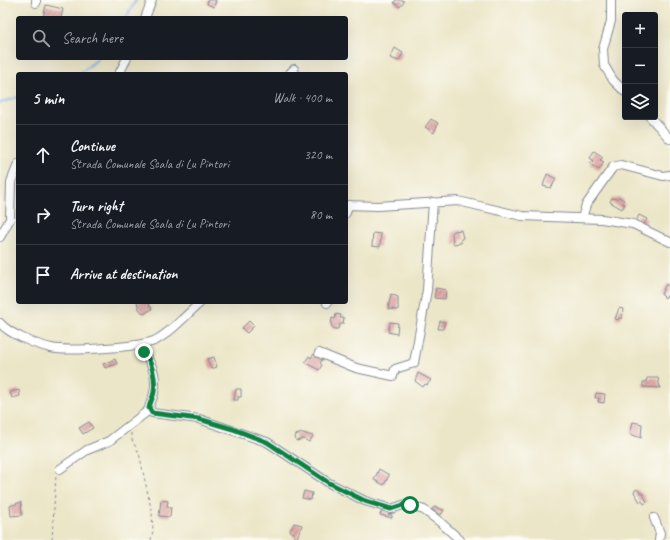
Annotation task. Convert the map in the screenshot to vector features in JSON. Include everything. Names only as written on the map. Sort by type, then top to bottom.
[{"type":"street","points":[[146,16],[152,0]]},
{"type":"street","points":[[611,0],[611,21],[603,49],[604,65],[613,80],[622,89]]},
{"type":"street","points":[[120,72],[126,60]]},
{"type":"street","points":[[653,120],[670,139]]},
{"type":"street","points":[[582,218],[586,205],[613,167],[621,165],[663,176],[670,175]]},
{"type":"street","points":[[0,238],[10,219],[11,182],[16,169]]},
{"type":"street","points":[[348,208],[458,201],[522,216],[582,218],[633,224],[670,242]]},
{"type":"street","points":[[319,353],[356,368],[393,376],[395,369],[414,363],[427,290],[433,202]]},
{"type":"street","points":[[0,323],[3,327],[21,337],[52,348],[135,346],[156,340],[199,304]]},
{"type":"street","points":[[60,469],[88,450],[109,441],[149,410],[154,394],[155,382],[152,368],[148,358],[135,346]]},
{"type":"street","points":[[149,410],[154,414],[174,415],[199,419],[267,442],[329,483],[365,501],[391,509],[406,504],[424,510],[460,540]]},
{"type":"street","points":[[654,518],[660,533],[660,540]]},
{"type":"path","points":[[131,424],[131,438],[139,453],[152,513],[151,540]]},
{"type":"path","points":[[52,540],[54,482],[60,469]]},
{"type":"building","points":[[208,0],[216,0],[214,7],[207,4]]},
{"type":"building","points":[[396,0],[403,0],[404,2],[400,7],[394,3]]},
{"type":"building","points":[[46,5],[63,9],[61,16],[43,16]]},
{"type":"building","points":[[395,48],[403,53],[399,61],[390,58]]},
{"type":"building","points":[[431,119],[438,123],[434,133],[425,127]]},
{"type":"building","points":[[594,151],[603,157],[600,160],[604,162],[599,170],[590,164],[594,161],[590,158]]},
{"type":"building","points":[[547,174],[556,179],[551,188],[543,186]]},
{"type":"building","points":[[619,197],[624,200],[622,203],[625,204],[622,209],[610,202],[612,198],[617,199]]},
{"type":"building","points":[[639,215],[647,219],[643,227],[635,223]]},
{"type":"building","points":[[461,230],[463,238],[461,239],[461,243],[453,244],[452,233],[454,231]]},
{"type":"building","points":[[373,233],[381,234],[380,247],[372,246]]},
{"type":"building","points":[[666,284],[670,287],[670,292],[665,298],[661,294]]},
{"type":"building","points":[[436,288],[446,290],[445,299],[434,298]]},
{"type":"building","points":[[391,294],[398,297],[398,310],[388,309]]},
{"type":"building","points":[[138,304],[148,304],[152,309],[144,314],[139,309]]},
{"type":"building","points":[[619,308],[623,309],[622,318],[619,318],[618,320],[615,319]]},
{"type":"building","points":[[336,314],[341,315],[340,318],[344,318],[343,324],[340,324],[338,329],[334,329],[331,325],[332,318],[335,319]]},
{"type":"building","points":[[249,321],[254,326],[247,333],[242,328]]},
{"type":"building","points":[[440,321],[445,322],[443,329],[438,329]]},
{"type":"building","points":[[390,322],[398,323],[397,334],[388,332]]},
{"type":"building","points":[[314,354],[321,356],[320,358],[322,359],[320,363],[322,365],[319,370],[305,362],[309,356],[311,358]]},
{"type":"building","points":[[214,357],[217,367],[211,369],[207,359]]},
{"type":"building","points":[[115,359],[117,364],[105,368],[103,364]]},
{"type":"building","points":[[418,373],[431,380],[427,385],[425,384],[423,387],[415,381]]},
{"type":"building","points":[[647,378],[658,378],[660,388],[643,387],[643,382],[646,382]]},
{"type":"building","points":[[236,389],[241,389],[241,397],[238,397],[238,400],[234,400]]},
{"type":"building","points":[[19,390],[20,396],[12,398],[10,392]]},
{"type":"building","points":[[596,393],[605,394],[604,403],[598,402],[599,398],[595,398]]},
{"type":"building","points":[[89,422],[93,428],[83,434],[79,428]]},
{"type":"building","points":[[633,422],[642,424],[641,438],[630,434]]},
{"type":"building","points":[[303,433],[313,436],[309,442],[304,439],[296,441],[295,435]]},
{"type":"building","points":[[379,469],[389,475],[384,485],[374,480]]},
{"type":"building","points":[[636,489],[643,494],[647,502],[644,504],[642,501],[640,502],[634,492]]},
{"type":"building","points":[[304,491],[312,493],[311,500],[302,498]]},
{"type":"building","points":[[161,500],[168,501],[167,506],[171,507],[170,517],[159,516]]},
{"type":"building","points":[[21,502],[22,515],[11,516],[10,506]]},
{"type":"building","points":[[434,507],[444,510],[441,515],[432,510]]},
{"type":"building","points":[[382,510],[389,513],[388,515],[392,515],[392,518],[380,515]]},
{"type":"building","points":[[294,523],[302,525],[297,538],[293,536],[294,533],[290,531]]},
{"type":"waterway","points":[[127,16],[136,0]]},
{"type":"waterway","points":[[82,72],[96,60]]},
{"type":"waterway","points":[[0,103],[16,98]]},
{"type":"route","points":[[144,352],[152,368],[155,382],[154,394],[149,406],[150,412],[154,414],[174,415],[199,419],[233,429],[267,442],[285,452],[329,483],[365,501],[391,509],[406,504],[410,505]]}]
